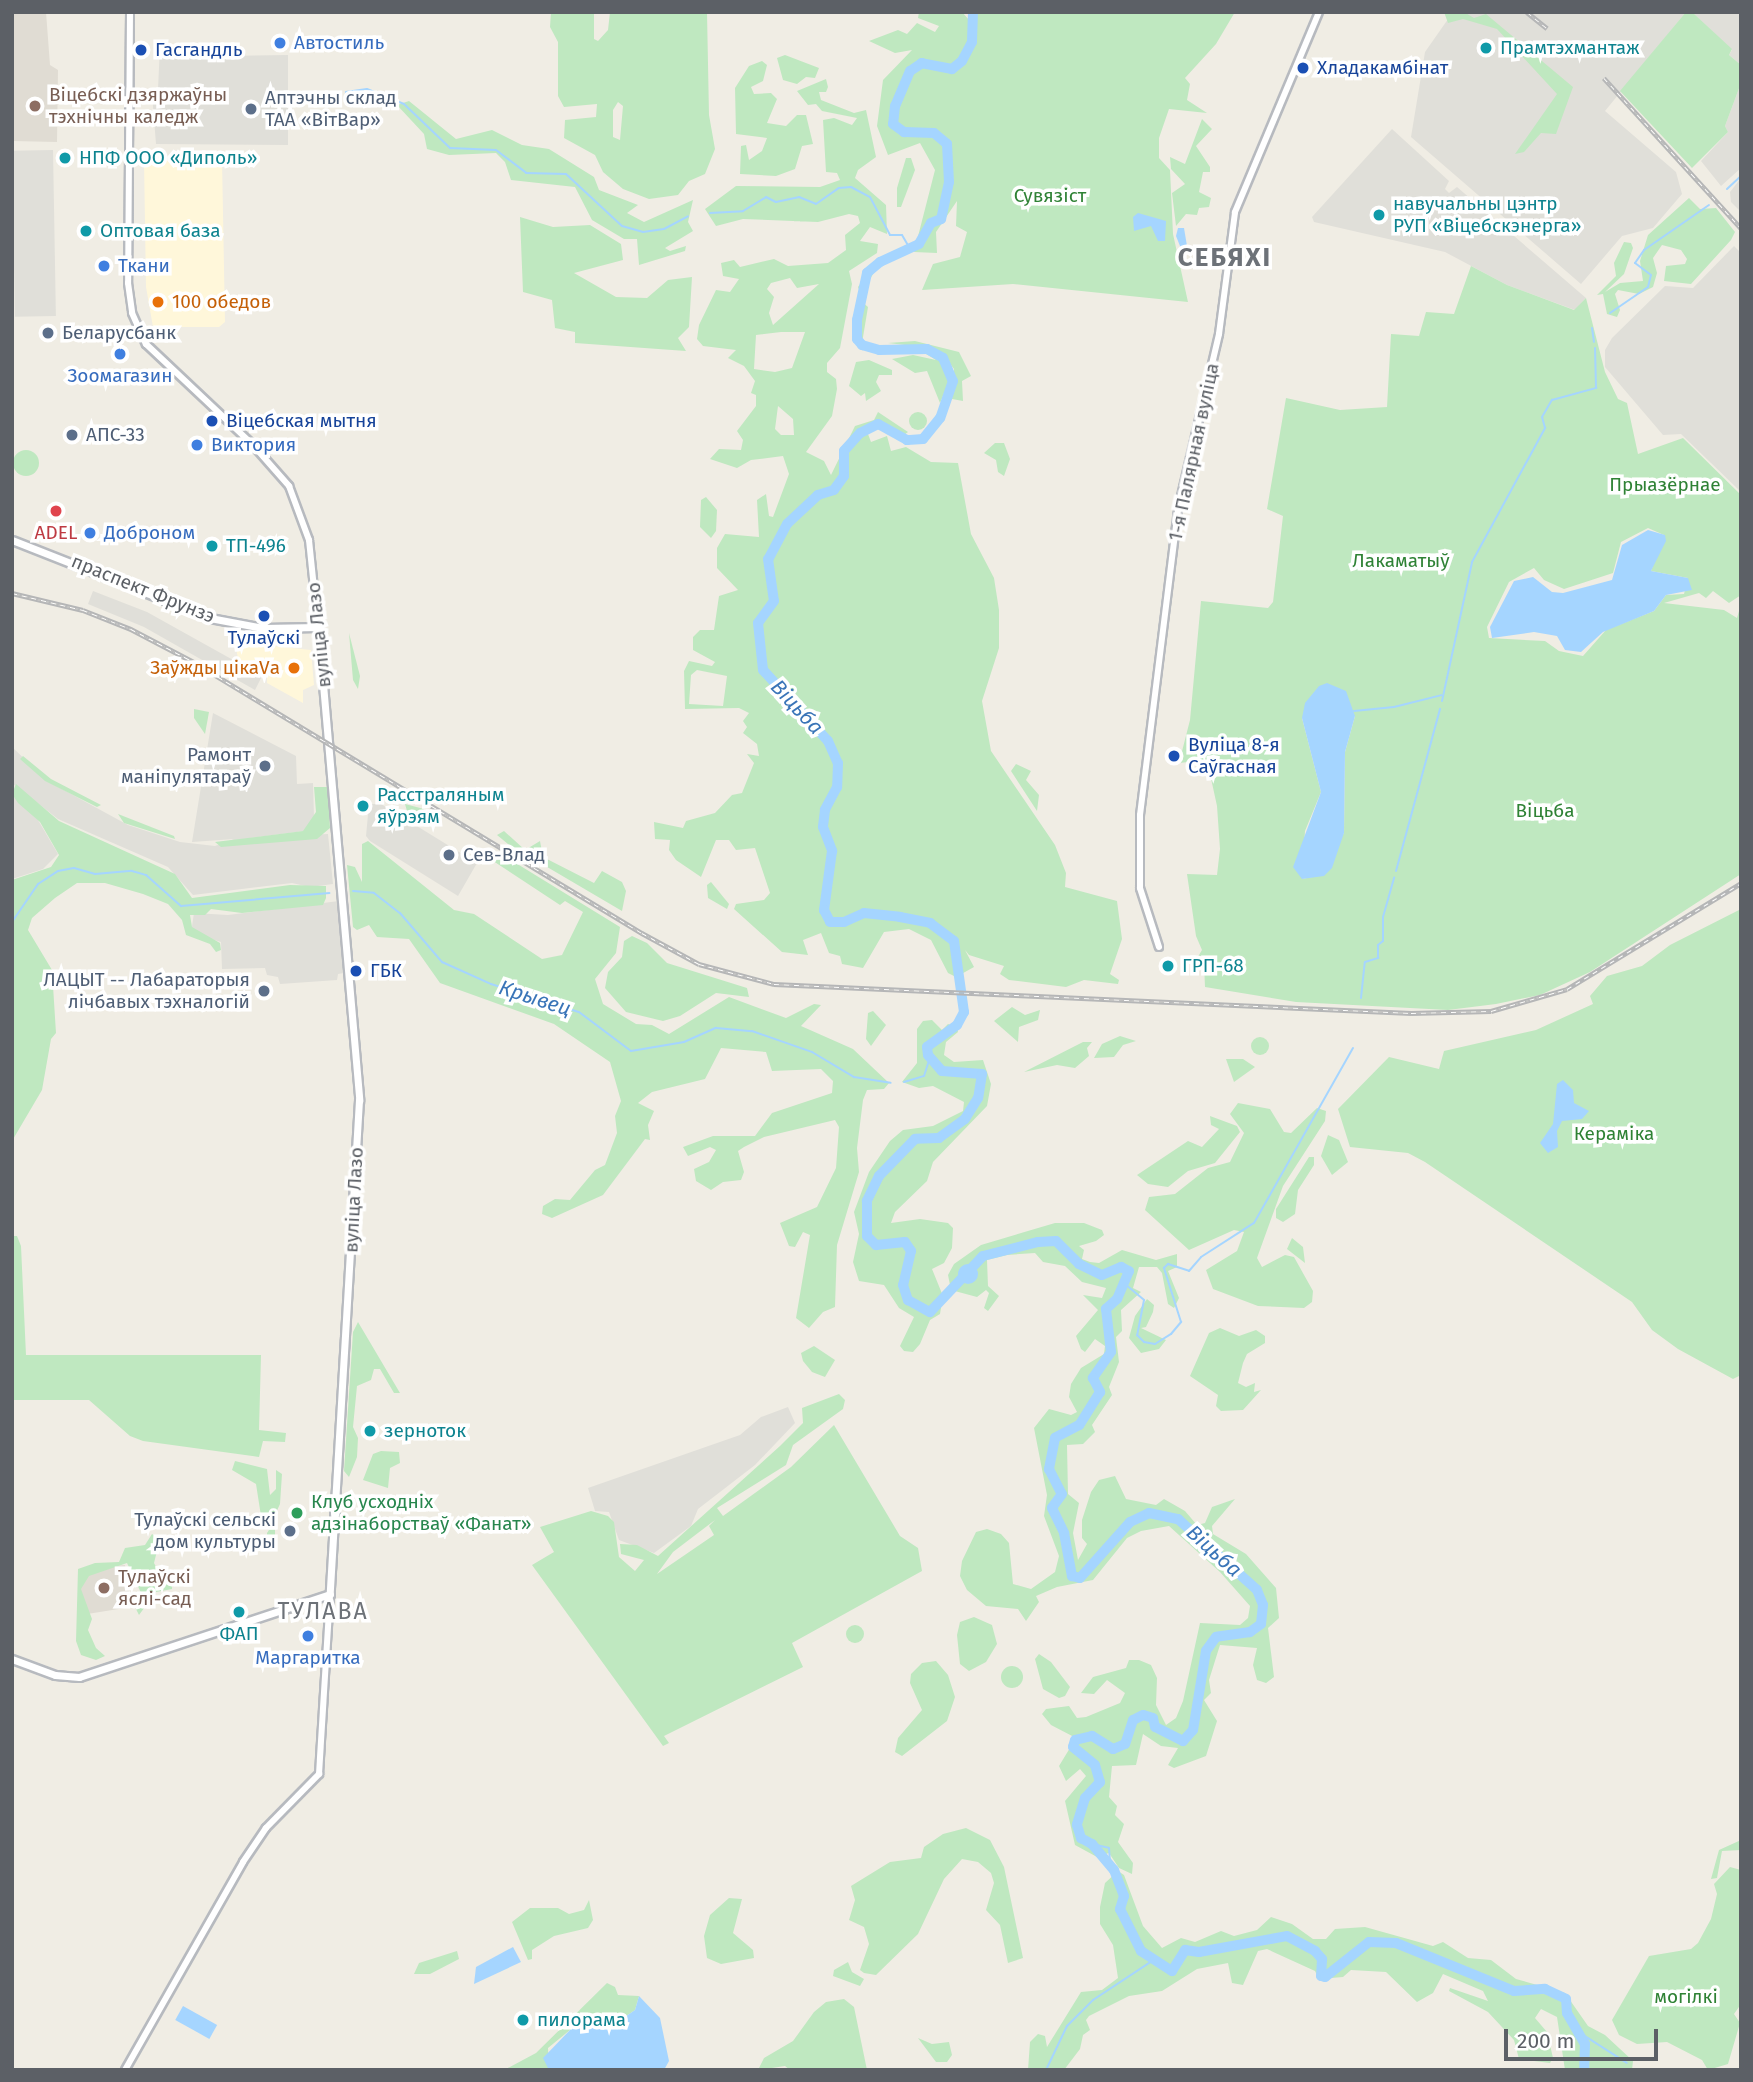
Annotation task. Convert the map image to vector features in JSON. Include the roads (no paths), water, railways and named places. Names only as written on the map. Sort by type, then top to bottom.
[{"type":"main road","name":"праспект Фрунзэ","points":[[12,540],[211,618],[263,628],[318,627]]},
{"type":"main road","name":"вуліца Лазо","points":[[318,627],[359,1078],[330,1594]]},
{"type":"main road","points":[[12,1658],[55,1675],[79,1677],[330,1594]]},
{"type":"street","name":"вуліца Лазо","points":[[130,12],[128,291],[132,313],[146,344],[253,444],[289,486],[309,540],[318,627]]},
{"type":"street","name":"1-я Палярная вуліца","points":[[1158,947],[1137,869],[1140,815],[1178,509],[1219,334],[1235,212],[1319,12]]},
{"type":"street","points":[[125,2070],[243,1862],[266,1828],[319,1774],[330,1594]]},
{"type":"water","points":[[1138,213],[1166,221],[1165,241],[1158,241],[1151,226],[1134,231],[1133,217]]},
{"type":"water","points":[[1178,228],[1184,228],[1187,246],[1182,251],[1176,236]]},
{"type":"water","points":[[1648,530],[1665,535],[1666,541],[1651,571],[1688,578],[1692,590],[1666,595],[1654,611],[1603,632],[1581,652],[1565,650],[1557,636],[1534,632],[1492,638],[1490,627],[1514,581],[1533,577],[1552,592],[1563,593],[1612,580],[1622,545]]},
{"type":"water","points":[[1327,683],[1346,691],[1355,716],[1345,752],[1344,833],[1332,868],[1324,876],[1302,879],[1293,867],[1321,792],[1302,718],[1305,703],[1319,686]]},
{"type":"water","points":[[1563,1080],[1573,1090],[1574,1103],[1589,1111],[1582,1119],[1562,1121],[1557,1131],[1558,1147],[1548,1153],[1540,1143],[1553,1124],[1557,1084]]},
{"type":"water","points":[[968,1264],[975,1267],[978,1274],[975,1281],[968,1284],[961,1281],[958,1274],[961,1267]]},
{"type":"water","points":[[513,1947],[521,1962],[474,1984],[476,1967]]},
{"type":"water","points":[[639,1996],[660,2018],[669,2061],[664,2070],[549,2070],[543,2058],[570,2030],[583,2020],[622,2019],[635,2010]]},
{"type":"water","points":[[183,2006],[217,2025],[209,2039],[175,2020]]},
{"type":"waterway","name":"Віцьба","points":[[973,12],[972,42],[962,61],[952,69],[922,63],[910,71],[895,106],[893,124],[904,132],[934,133],[947,144],[949,182],[941,219],[931,223],[919,244],[880,262],[867,273],[857,320],[857,339],[862,345],[879,350],[927,349],[943,358],[953,381],[940,418],[923,439],[907,440],[878,424],[860,433],[844,451],[844,476],[834,490],[818,495],[787,524],[768,559],[774,601],[758,623],[763,670],[828,741],[838,763],[837,787],[825,810],[823,827],[832,851],[824,910],[830,922],[844,922],[864,913],[930,923],[954,941],[964,1012],[957,1025],[927,1047],[928,1055],[942,1071],[982,1074],[978,1098],[965,1119],[939,1138],[915,1139],[879,1176],[867,1201],[867,1236],[876,1245],[905,1242],[911,1251],[903,1285],[908,1300],[930,1312],[983,1256],[1038,1242],[1056,1241],[1079,1264],[1102,1275],[1121,1267],[1129,1271],[1117,1299],[1106,1309],[1111,1352],[1093,1378],[1100,1392],[1079,1425],[1055,1438],[1049,1469],[1062,1494],[1052,1508],[1064,1533],[1072,1576],[1080,1578],[1130,1522],[1149,1513],[1178,1519],[1257,1590],[1263,1605],[1261,1624],[1250,1632],[1216,1637],[1206,1651],[1193,1730],[1183,1741],[1155,1727],[1153,1718],[1143,1715],[1133,1720],[1125,1744],[1113,1749],[1092,1736],[1075,1740],[1073,1747],[1095,1765],[1100,1782],[1085,1798],[1077,1825],[1081,1838],[1092,1844],[1114,1870],[1124,1896],[1120,1909],[1141,1951],[1172,1971],[1185,1950],[1199,1952],[1287,1936],[1315,1951],[1322,1959],[1321,1976],[1325,1977],[1369,1942],[1396,1943],[1514,1991],[1545,1989],[1566,1999],[1567,2013],[1585,2044],[1584,2070]]},
{"type":"waterway","points":[[346,92],[367,89],[404,104],[450,148],[496,150],[526,173],[566,174],[622,226],[643,232],[664,229],[688,216]]},
{"type":"waterway","points":[[1727,189],[1741,176]]},
{"type":"waterway","points":[[710,213],[743,211],[766,197],[776,202],[799,197],[816,204],[839,188],[851,187],[870,197],[890,235],[902,235],[909,247]]},
{"type":"waterway","points":[[1610,313],[1648,287],[1651,275],[1635,263],[1644,250],[1709,205]]},
{"type":"waterway","points":[[1592,328],[1594,342]]},
{"type":"waterway","points":[[1442,701],[1472,562],[1545,428],[1542,417],[1552,400],[1596,388],[1595,348]]},
{"type":"waterway","points":[[1354,711],[1394,707],[1442,695]]},
{"type":"waterway","points":[[1396,871],[1440,709]]},
{"type":"waterway","name":"Крывец","points":[[12,922],[38,884],[58,871],[74,868],[95,874],[132,871],[146,875],[181,906],[329,893]]},
{"type":"waterway","points":[[1361,998],[1365,962],[1378,958],[1378,945],[1383,941],[1383,917],[1394,878]]},
{"type":"waterway","name":"Крывец","points":[[353,891],[374,893],[400,913],[442,962],[491,984],[579,1012],[631,1051],[684,1042],[716,1028],[752,1031],[812,1052],[854,1077],[891,1083]]},
{"type":"waterway","points":[[1125,1284],[1144,1300],[1137,1335],[1144,1342],[1155,1344],[1171,1334],[1181,1322],[1164,1268],[1168,1264],[1189,1271],[1201,1257],[1254,1223],[1353,1048]]},
{"type":"waterway","name":"Крывец","points":[[904,1082],[924,1076],[930,1058]]},
{"type":"waterway","points":[[1092,1844],[1109,1848],[1110,1863]]},
{"type":"waterway","points":[[1046,2070],[1067,2026],[1093,2000],[1152,1961]]},
{"type":"waterway","points":[[1577,2031],[1627,2063]]},
{"type":"railway","points":[[1527,12],[1547,28]]},
{"type":"railway","points":[[1604,78],[1741,228]]},
{"type":"railway","points":[[12,593],[83,610],[131,629],[192,661],[642,933],[699,964],[774,984],[1411,1013],[1491,1011],[1567,989],[1741,883]]},
{"type":"place","name":"Автостиль","points":[[280,43]]},
{"type":"place","name":"Прамтэхмантаж","points":[[1486,48]]},
{"type":"place","name":"Гасгандль","points":[[141,50]]},
{"type":"place","name":"Хладакамбінат","points":[[1303,68]]},
{"type":"place","name":"Віцебскі дзяржаўны тэхнічны каледж","points":[[35,106]]},
{"type":"place","name":"Аптэчны склад ТАА «ВітВар»","points":[[251,109]]},
{"type":"place","name":"НПФ ООО «Диполь»","points":[[65,158]]},
{"type":"place","name":"навучальны цэнтр РУП «Віцебскэнерга»","points":[[1379,215]]},
{"type":"place","name":"Оптовая база","points":[[86,231]]},
{"type":"place","name":"Ткани","points":[[104,266]]},
{"type":"place","name":"100 обедов","points":[[158,302]]},
{"type":"place","name":"Беларусбанк","points":[[48,333]]},
{"type":"place","name":"Зоомагазин","points":[[120,354]]},
{"type":"place","name":"Віцебская мытня","points":[[212,421]]},
{"type":"place","name":"АПС-33","points":[[72,435]]},
{"type":"place","name":"Виктория","points":[[197,445]]},
{"type":"place","name":"ADEL","points":[[56,511]]},
{"type":"place","name":"Доброном","points":[[90,533]]},
{"type":"place","name":"ТП-496","points":[[212,546]]},
{"type":"place","name":"Тулаўскі","points":[[264,616]]},
{"type":"place","name":"Заўжды цікаVа","points":[[294,668]]},
{"type":"place","name":"Вуліца 8-я Саўгасная","points":[[1174,756]]},
{"type":"place","name":"Рамонт маніпулятараў","points":[[265,766]]},
{"type":"place","name":"Расстраляным яўрэям","points":[[363,806]]},
{"type":"place","name":"Сев-Влад","points":[[449,855]]},
{"type":"place","name":"ГРП-68","points":[[1168,966]]},
{"type":"place","name":"ГБК","points":[[356,971]]},
{"type":"place","name":"ЛАЦЫТ -- Лабараторыя лічбавых тэхналогій","points":[[264,991]]},
{"type":"place","name":"зерноток","points":[[370,1431]]},
{"type":"place","name":"Клуб усходніх адзінаборстваў «Фанат»","points":[[297,1513]]},
{"type":"place","name":"Тулаўскі сельскі дом культуры","points":[[290,1531]]},
{"type":"place","name":"Тулаўскі яслі-сад","points":[[104,1588]]},
{"type":"place","name":"ФАП","points":[[239,1612]]},
{"type":"place","name":"Маргаритка","points":[[308,1636]]},
{"type":"place","name":"пилорама","points":[[523,2020]]},
{"type":"district","name":"СЕБЯХІ","points":[[1225,258]]},
{"type":"district","name":"ТУЛАВА","points":[[323,1611]]},
{"type":"park label","name":"Сувязіст","points":[[1050,196]]},
{"type":"park label","name":"Прыазёрнае","points":[[1665,485]]},
{"type":"park label","name":"Лакаматыў","points":[[1401,561]]},
{"type":"park label","name":"Кераміка","points":[[1614,1134]]},
{"type":"park label","name":"могілкі","points":[[1686,1997]]}]
